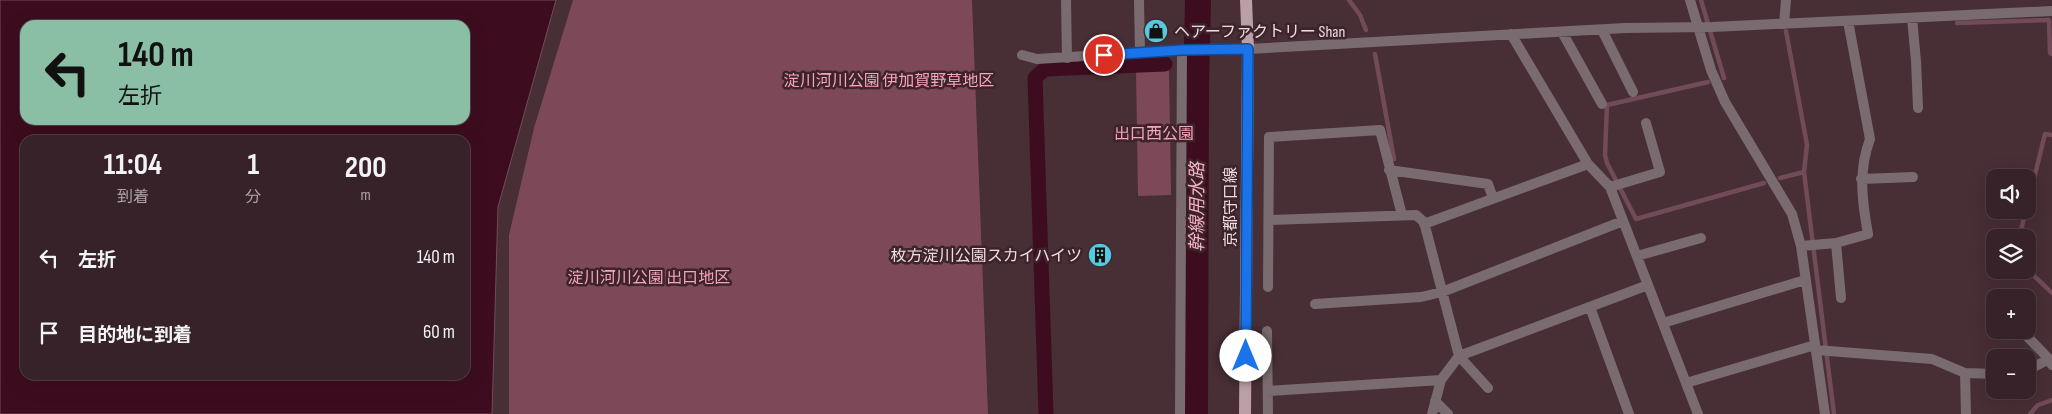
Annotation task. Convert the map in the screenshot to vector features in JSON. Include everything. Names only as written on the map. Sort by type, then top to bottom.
[{"type":"main road","name":"京都守口線","points":[[1245,414],[1248,49],[1246,0]]},
{"type":"street","points":[[1066,0],[1067,58]]},
{"type":"street","points":[[1139,0],[1140,53]]},
{"type":"street","points":[[1690,0],[1712,70],[1725,102],[1792,214],[1801,246],[1825,414]]},
{"type":"street","points":[[1784,24],[1786,0]]},
{"type":"street","points":[[1022,55],[1037,59],[1067,58],[1182,50],[1248,49],[1511,34],[1784,24],[2052,11]]},
{"type":"street","points":[[1912,18],[1918,108]]},
{"type":"street","points":[[1801,246],[1836,244],[1868,234],[1862,202],[1861,180],[1863,156],[1870,139],[1848,21]]},
{"type":"street","points":[[1602,30],[1633,92]]},
{"type":"street","points":[[1562,32],[1602,104]]},
{"type":"street","points":[[1511,34],[1588,164],[1610,187],[1698,414]]},
{"type":"street","points":[[1180,414],[1182,50]]},
{"type":"street","points":[[1610,187],[1660,172],[1646,123]]},
{"type":"street","points":[[1268,287],[1270,220],[1269,137],[1380,130],[1402,215]]},
{"type":"street","points":[[1424,224],[1588,164]]},
{"type":"street","points":[[1389,170],[1488,184],[1493,198]]},
{"type":"street","points":[[1861,180],[1913,177]]},
{"type":"street","points":[[1270,220],[1416,215],[1424,224],[1459,356],[1488,388]]},
{"type":"street","points":[[1316,304],[1421,297],[1442,292],[1623,221]]},
{"type":"street","points":[[1637,256],[1701,238]]},
{"type":"street","points":[[1836,244],[1841,298]]},
{"type":"street","points":[[1663,323],[1806,280]]},
{"type":"street","points":[[1432,414],[1441,380],[1459,356],[1648,285]]},
{"type":"street","points":[[1590,307],[1629,414]]},
{"type":"street","points":[[1267,331],[1268,414]]},
{"type":"street","points":[[2029,339],[2050,362],[2036,367]]},
{"type":"street","points":[[1686,383],[1816,348],[1932,359],[1965,373],[1986,374]]},
{"type":"street","points":[[1965,373],[1966,414]]},
{"type":"street","points":[[1268,391],[1441,380]]},
{"type":"street","points":[[1435,401],[1448,414]]},
{"type":"green space","name":"淀川河川公園 出口地区","points":[[573,0],[972,0],[988,414],[509,414],[509,235],[534,128]]},
{"type":"green space","name":"出口西公園","points":[[1169,69],[1171,195],[1138,196],[1136,70]]},
{"type":"shaded area","points":[[0,0],[556,0],[498,207],[492,414],[0,414]]},
{"type":"waterway","name":"幹線用水路","points":[[1195,414],[1198,0]]},
{"type":"waterway","points":[[1349,0],[1360,15],[1366,30]]},
{"type":"waterway","points":[[1701,0],[1724,78]]},
{"type":"waterway","points":[[1957,23],[2049,20],[2050,53],[2052,54]]},
{"type":"waterway","points":[[1786,31],[1807,145],[1804,172],[1834,414]]},
{"type":"waterway","points":[[1375,54],[1394,159]]},
{"type":"waterway","name":"幹線用水路","points":[[1191,64],[1197,63]]},
{"type":"waterway","points":[[1046,414],[1035,78],[1045,69],[1165,64]]},
{"type":"waterway","points":[[1708,82],[1607,105],[1605,155],[1607,163],[1636,219],[1764,183]]},
{"type":"waterway","points":[[2036,171],[2045,134],[2052,135]]},
{"type":"waterway","points":[[1780,178],[1804,172]]},
{"type":"waterway","points":[[2021,229],[2024,219]]},
{"type":"waterway","points":[[2036,278],[2052,293]]},
{"type":"waterway","points":[[2030,414],[2038,405],[2052,400]]},
{"type":"place","name":"ヘアーファクトリー Shan","points":[[1156,31]]},
{"type":"place","name":"枚方淀川公園スカイハイツ","points":[[1100,255]]},
{"type":"route","points":[[1104,55],[1182,50],[1248,49],[1246,356]]},
{"type":"park label","name":"淀川河川公園 伊加賀野草地区","points":[[889,80]]}]
